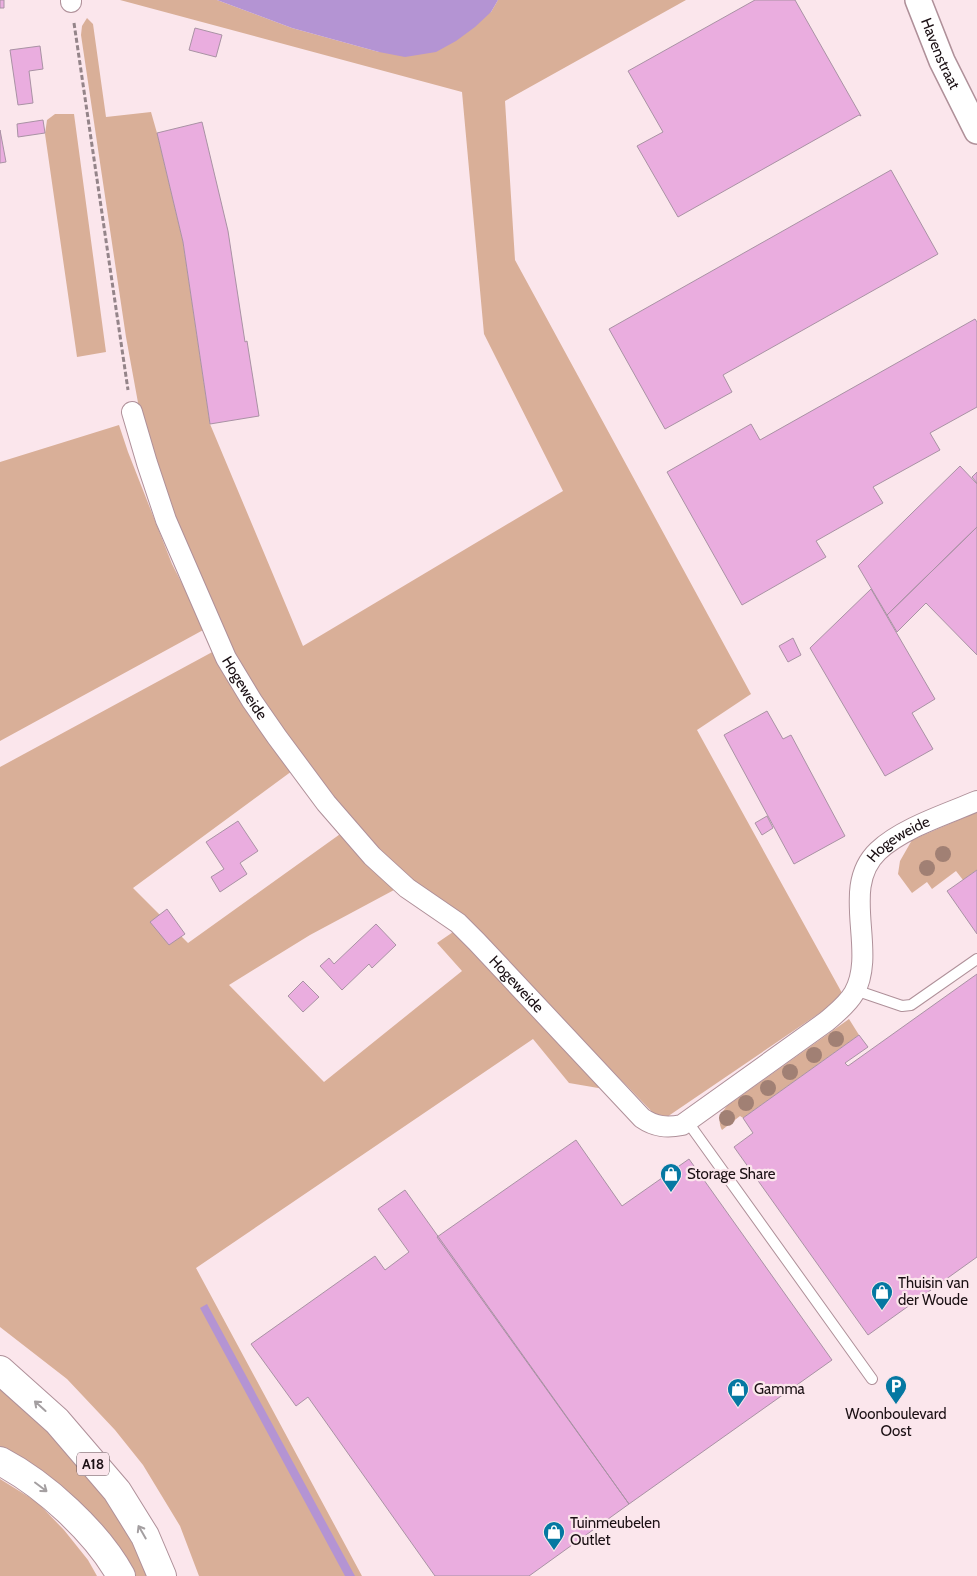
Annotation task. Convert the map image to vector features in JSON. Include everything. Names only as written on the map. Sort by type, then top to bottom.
[{"type":"highway","name":"A18","points":[[0,1370],[57,1421],[117,1491],[145,1536],[162,1576]]},
{"type":"highway","points":[[0,1461],[19,1471],[54,1498],[96,1540],[113,1561],[121,1576]]},
{"type":"street","name":"Havenstraat","points":[[918,0],[942,61],[977,131]]},
{"type":"street","name":"Hogeweide","points":[[132,412],[166,520],[226,658],[277,737],[326,803],[372,856],[408,888],[458,923],[642,1118],[650,1124],[660,1127],[682,1125],[844,1007],[859,981],[862,959],[861,882],[868,863],[887,843],[908,831],[977,801]]},
{"type":"lane","points":[[855,990],[902,1006],[911,1005],[977,959]]},
{"type":"lane","points":[[687,1121],[872,1379]]},
{"type":"path","points":[[71,1],[132,412]]},
{"type":"shaded area","points":[[120,0],[217,0],[292,28],[379,52],[491,12],[498,0],[686,0],[505,101],[515,260],[751,694],[697,730],[842,993],[830,1006],[661,1121],[463,917],[439,901],[373,849],[246,681],[184,544],[143,430],[126,337],[81,35],[82,26],[87,18],[93,24],[106,117],[151,112],[183,242],[210,424],[303,646],[563,491],[484,334],[462,92]]},
{"type":"shaded area","points":[[217,0],[498,0],[491,12],[456,41],[436,52],[405,57],[379,52],[292,28]]},
{"type":"shaded area","points":[[55,114],[74,114],[106,352],[77,357],[45,134],[47,120]]},
{"type":"shaded area","points":[[119,425],[172,564],[205,629],[0,741],[0,462]]},
{"type":"shaded area","points":[[216,650],[292,771],[133,888],[188,943],[343,832],[394,890],[310,935],[229,985],[324,1082],[462,971],[437,943],[456,930],[604,1089],[569,1083],[533,1039],[196,1268],[362,1576],[199,1576],[180,1526],[143,1465],[115,1430],[67,1379],[0,1327],[0,767]]},
{"type":"shaded area","points":[[977,812],[977,870],[963,880],[956,871],[932,889],[927,882],[912,893],[898,874],[900,861],[912,840]]},
{"type":"shaded area","points":[[849,1019],[859,1035],[743,1118],[740,1116],[722,1130],[720,1117],[727,1106]]},
{"type":"shaded area","points":[[207,1304],[355,1576],[345,1576],[200,1308]]},
{"type":"shaded area","points":[[0,1383],[22,1402],[119,1514],[153,1576],[127,1576],[102,1534],[57,1483],[0,1446]]},
{"type":"shaded area","points":[[0,1479],[37,1502],[64,1530],[88,1560],[97,1576],[0,1576]]},
{"type":"building","points":[[0,0],[4,0],[4,8],[0,8]]},
{"type":"building","points":[[755,0],[795,0],[861,116],[859,115],[678,217],[637,146],[663,132],[628,71]]},
{"type":"building","points":[[195,28],[222,35],[216,57],[189,50]]},
{"type":"building","points":[[40,46],[43,69],[29,71],[33,103],[18,105],[10,50]]},
{"type":"building","points":[[43,120],[45,133],[18,137],[17,124]]},
{"type":"building","points":[[202,122],[228,231],[245,342],[247,341],[259,416],[210,424],[183,242],[157,133]]},
{"type":"building","points":[[0,130],[6,162],[0,163]]},
{"type":"building","points":[[891,170],[938,254],[723,375],[732,392],[665,429],[609,329]]},
{"type":"building","points":[[975,319],[977,322],[977,407],[930,433],[940,450],[873,487],[883,503],[816,541],[826,557],[742,605],[667,472],[751,424],[760,440]]},
{"type":"building","points":[[960,466],[977,484],[977,527],[887,615],[858,566]]},
{"type":"building","points":[[977,472],[977,483],[972,477]]},
{"type":"building","points":[[977,527],[977,655],[926,603],[897,632],[887,615]]},
{"type":"building","points":[[871,589],[935,699],[912,713],[933,749],[885,776],[810,648]]},
{"type":"building","points":[[793,638],[801,655],[788,662],[779,646]]},
{"type":"building","points":[[767,711],[783,739],[791,735],[845,836],[794,864],[724,735]]},
{"type":"building","points":[[767,816],[773,828],[762,835],[755,823]]},
{"type":"building","points":[[238,821],[258,851],[240,863],[247,874],[220,892],[211,877],[224,869],[206,842]]},
{"type":"building","points":[[977,870],[977,934],[947,891]]},
{"type":"building","points":[[167,909],[185,934],[169,945],[150,922]]},
{"type":"building","points":[[376,924],[396,945],[372,968],[369,964],[342,990],[320,966],[329,958],[334,964]]},
{"type":"building","points":[[977,974],[977,1257],[868,1335],[734,1147],[753,1133],[743,1118],[859,1035],[868,1047],[845,1063],[848,1066]]},
{"type":"building","points":[[303,981],[319,997],[303,1012],[288,996]]},
{"type":"building","points":[[576,1140],[622,1206],[689,1159],[832,1360],[629,1504],[437,1237]]},
{"type":"building","points":[[405,1190],[629,1504],[529,1576],[435,1576],[308,1397],[296,1406],[251,1344],[375,1256],[385,1270],[409,1252],[378,1209]]},
{"type":"place","name":"Storage Share","points":[[671,1193]]},
{"type":"place","name":"Thuisin van der Woude","points":[[882,1311]]},
{"type":"place","name":"Woonboulevard Oost","points":[[896,1405]]},
{"type":"place","name":"Gamma","points":[[738,1408]]},
{"type":"place","name":"Tuinmeubelen Outlet","points":[[554,1551]]}]
